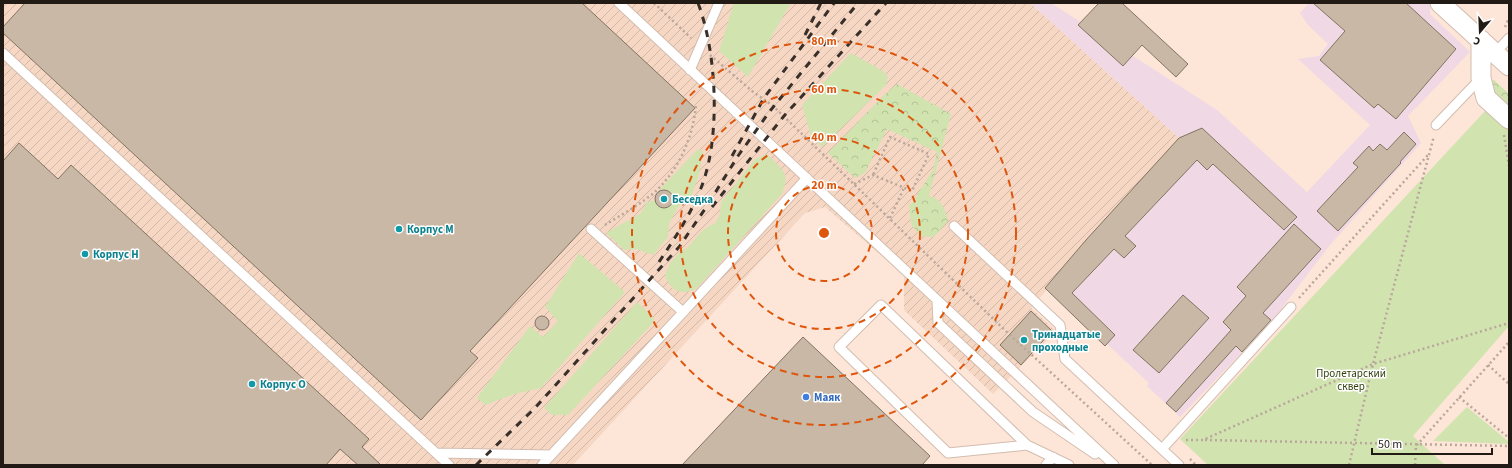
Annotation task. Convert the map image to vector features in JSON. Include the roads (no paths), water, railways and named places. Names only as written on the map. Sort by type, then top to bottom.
[{"type":"street","points":[[1440,3],[1509,66]]},
{"type":"street","points":[[1488,46],[1481,78],[1486,98],[1505,115]]},
{"type":"lane","points":[[619,3],[1112,465]]},
{"type":"lane","points":[[690,70],[719,3]]},
{"type":"lane","points":[[1488,46],[1509,38]]},
{"type":"lane","points":[[3,53],[449,465]]},
{"type":"lane","points":[[1436,125],[1481,78]]},
{"type":"lane","points":[[542,465],[807,178]]},
{"type":"lane","points":[[954,226],[1060,325],[1066,359],[1180,465]]},
{"type":"lane","points":[[595,230],[683,312]]},
{"type":"lane","points":[[937,300],[938,323],[1033,412],[1112,465]]},
{"type":"lane","points":[[1027,445],[948,453],[839,347],[881,305],[1027,445],[1069,465]]},
{"type":"lane","points":[[1162,449],[1291,307]]},
{"type":"lane","points":[[436,453],[551,455]]},
{"type":"lane","points":[[1046,465],[1053,457]]},
{"type":"railway","points":[[659,262],[682,226],[697,198],[707,168],[712,145],[714,121],[713,70],[704,23],[698,3]]},
{"type":"railway","points":[[805,35],[821,3]]},
{"type":"railway","points":[[732,156],[764,98],[834,3]]},
{"type":"railway","points":[[476,465],[535,408],[679,247],[738,156],[770,111],[858,3]]},
{"type":"railway","points":[[712,207],[784,116],[886,3]]},
{"type":"place","name":"Беседка","points":[[664,199]]},
{"type":"place","name":"Корпус М","points":[[399,229]]},
{"type":"place","name":"Корпус Н","points":[[85,254]]},
{"type":"place","name":"Тринадцатые проходные","points":[[1024,340]]},
{"type":"place","name":"Корпус О","points":[[252,384]]},
{"type":"place","name":"Маяк","points":[[806,397]]},
{"type":"park label","name":"Пролетарский сквер","points":[[1351,379]]}]
